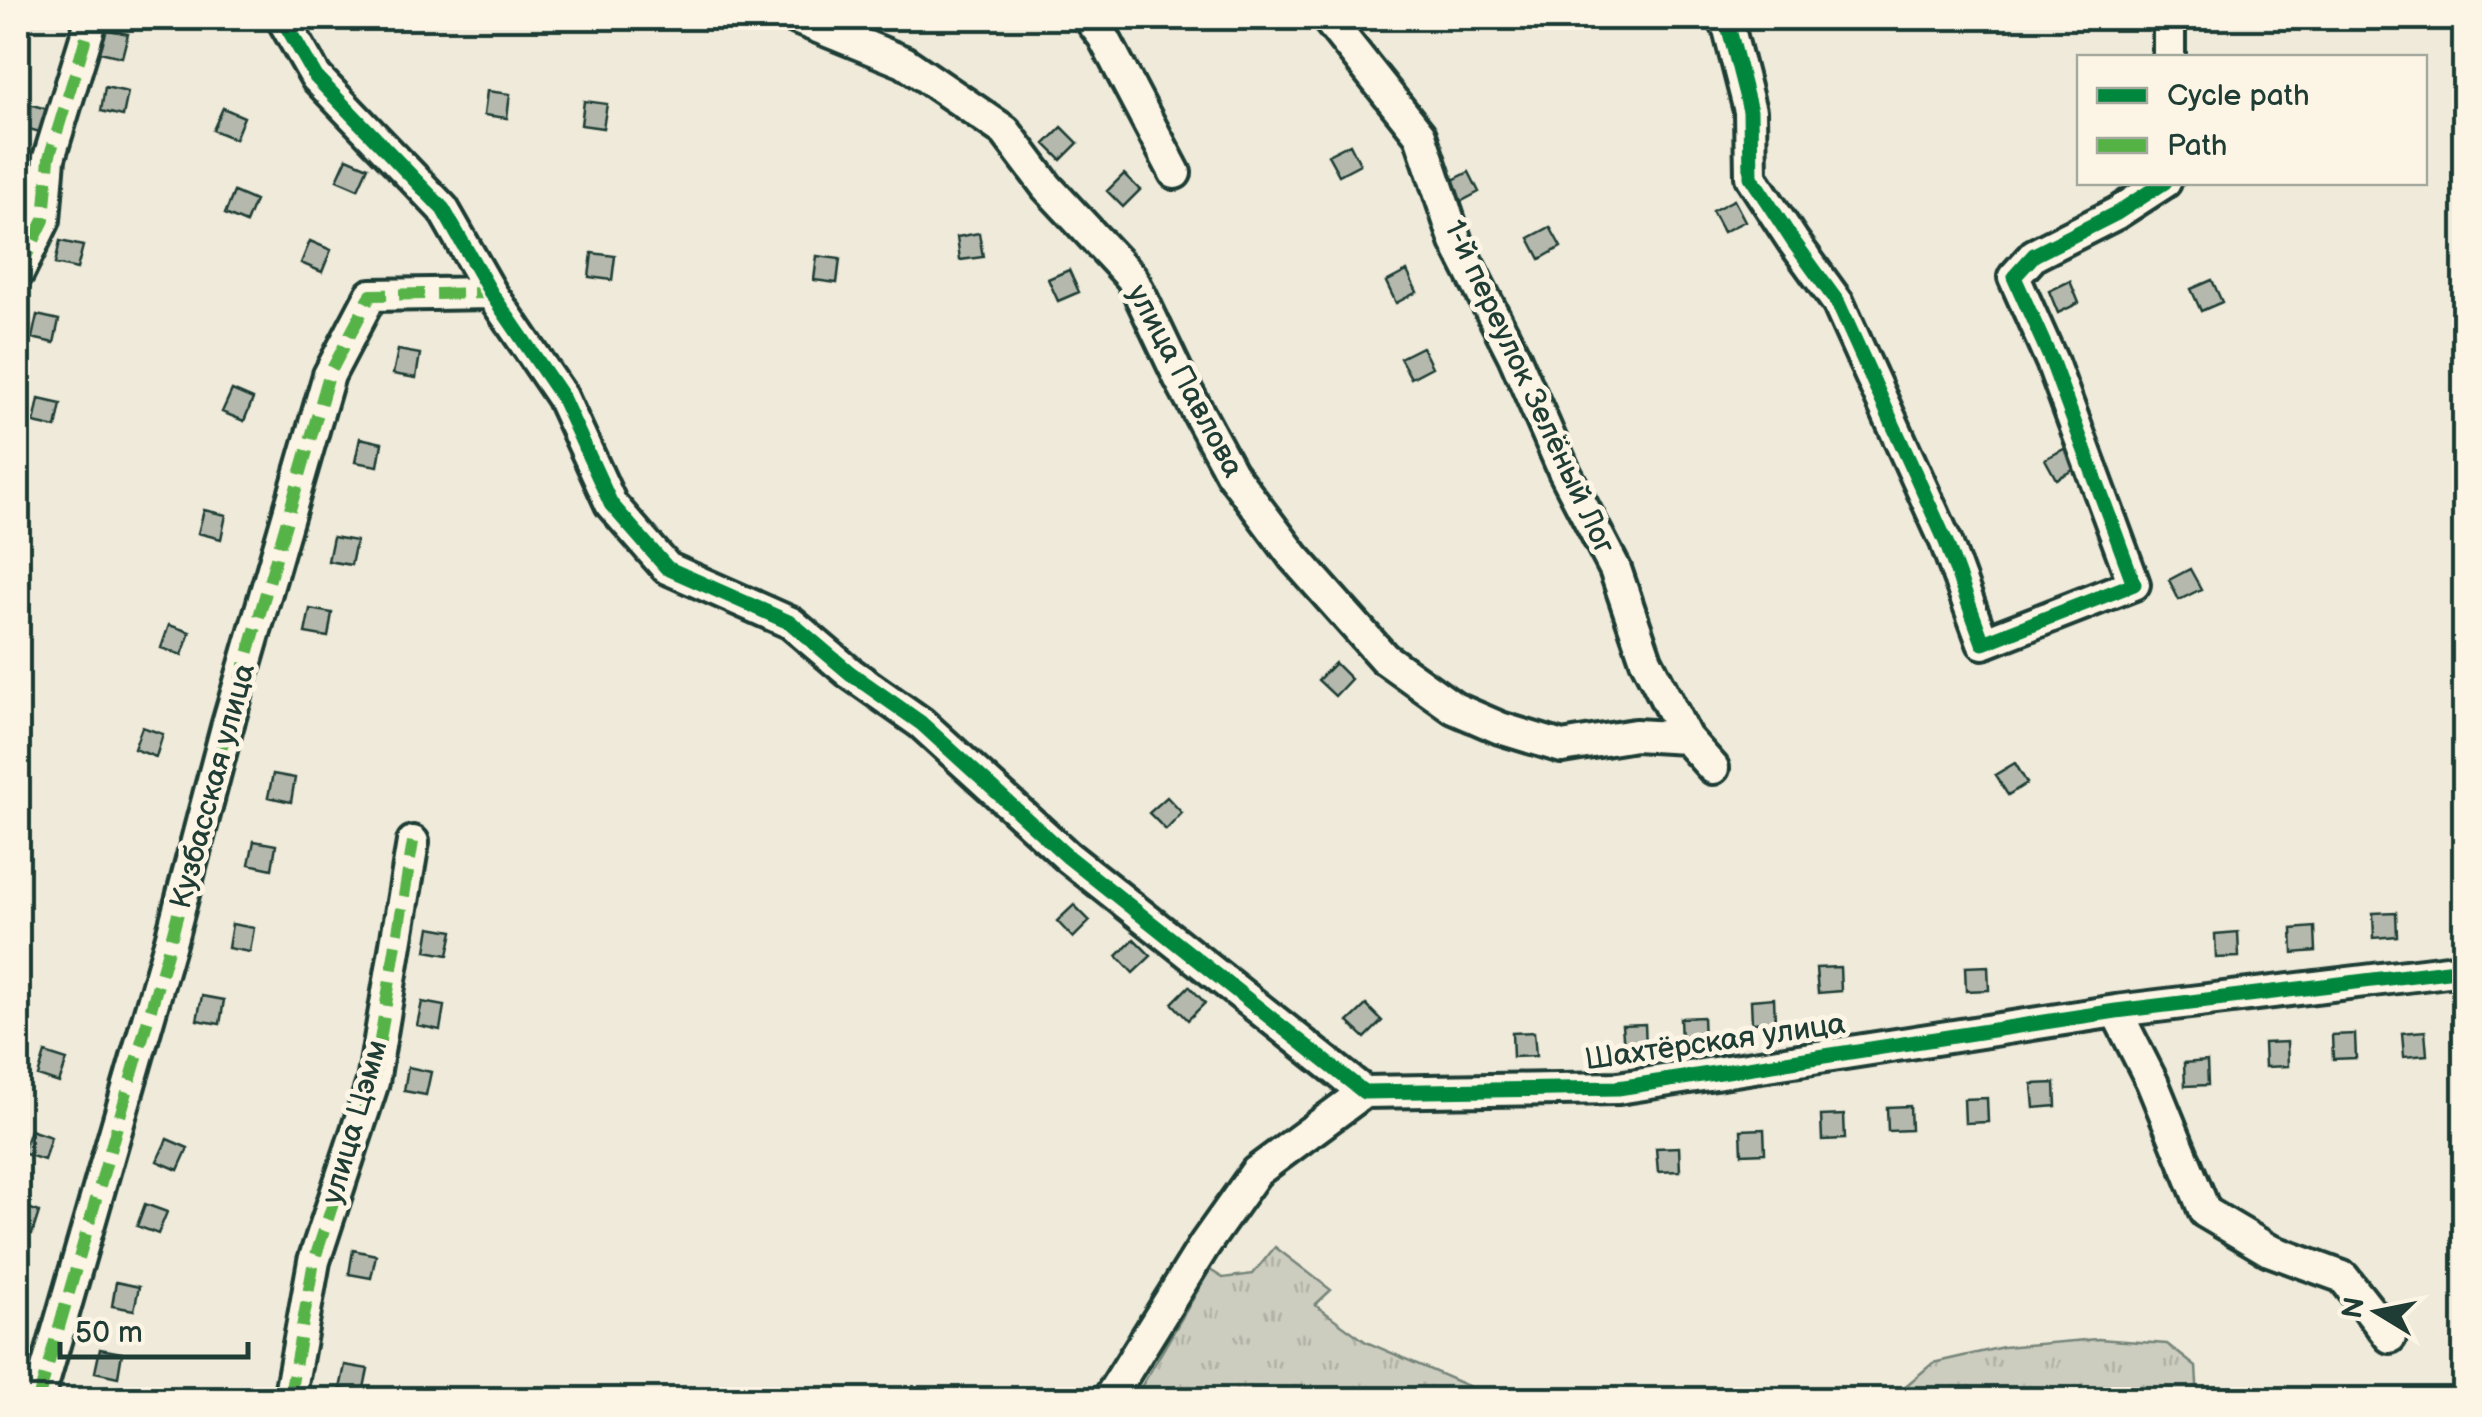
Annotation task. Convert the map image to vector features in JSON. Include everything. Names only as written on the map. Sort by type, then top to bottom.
[{"type":"street","points":[[18,273],[44,220],[49,158],[92,18]]},
{"type":"street","points":[[282,18],[316,76],[443,209],[491,293],[562,397],[610,504],[667,568],[791,622],[850,673],[921,723],[1068,857],[1364,1092],[1256,1172],[1108,1400]]},
{"type":"street","name":"улица Павлова","points":[[796,18],[904,62],[1005,131],[1047,187],[1132,278],[1230,473],[1294,557],[1384,658],[1454,708],[1500,728],[1562,747],[1635,735],[1686,738]]},
{"type":"street","points":[[1089,18],[1104,36],[1175,174]]},
{"type":"street","name":"1-й переулок Зелёный Лог","points":[[1327,18],[1420,135],[1456,242],[1514,356],[1564,472],[1615,569],[1646,660],[1686,738],[1713,768]]},
{"type":"street","points":[[1723,18],[1750,111],[1751,177],[1838,302],[1946,542],[1983,643],[2134,584],[2052,362],[2014,277],[2034,255],[2118,213],[2160,185]]},
{"type":"street","points":[[2169,18],[2169,55]]},
{"type":"street","name":"Кузбасская улица","points":[[38,1400],[329,374],[372,295],[491,293]]},
{"type":"street","name":"улица Цэмм","points":[[289,1400],[314,1261],[373,1082],[413,842]]},
{"type":"street","name":"Шахтёрская улица","points":[[1364,1092],[1618,1088],[2116,1011],[2464,969]]},
{"type":"street","points":[[2116,1011],[2152,1082],[2206,1212],[2269,1250],[2343,1277],[2390,1337]]},
{"type":"green space","points":[[1275,1247],[1331,1290],[1315,1305],[1366,1342],[1498,1399],[1134,1399],[1210,1270],[1223,1278],[1253,1274]]},
{"type":"green space","points":[[2098,1339],[2167,1344],[2196,1367],[2198,1399],[1890,1399],[1933,1363],[2003,1347]]},
{"type":"building","points":[[105,29],[128,34],[122,57],[100,52]]},
{"type":"building","points":[[105,87],[128,92],[123,116],[101,111]]},
{"type":"building","points":[[487,91],[510,94],[507,118],[484,115]]},
{"type":"building","points":[[584,101],[607,104],[603,128],[581,125]]},
{"type":"building","points":[[25,103],[47,109],[40,132],[18,126]]},
{"type":"building","points":[[223,108],[244,117],[235,139],[213,130]]},
{"type":"building","points":[[1062,127],[1078,143],[1061,160],[1045,144]]},
{"type":"building","points":[[1350,144],[1360,164],[1339,175],[1328,155]]},
{"type":"building","points":[[347,158],[368,167],[358,189],[337,180]]},
{"type":"building","points":[[1469,172],[1479,192],[1458,203],[1447,183]]},
{"type":"building","points":[[1124,174],[1140,190],[1123,207],[1107,191]]},
{"type":"building","points":[[234,192],[255,201],[246,223],[225,214]]},
{"type":"building","points":[[1734,200],[1745,221],[1723,232],[1712,211]]},
{"type":"building","points":[[1550,227],[1561,247],[1540,259],[1529,238]]},
{"type":"building","points":[[979,233],[983,257],[960,260],[957,237]]},
{"type":"building","points":[[60,241],[83,246],[77,269],[55,264]]},
{"type":"building","points":[[310,241],[331,250],[322,272],[301,263]]},
{"type":"building","points":[[592,253],[615,256],[612,280],[589,277]]},
{"type":"building","points":[[817,256],[840,259],[837,283],[814,280]]},
{"type":"building","points":[[1069,270],[1079,292],[1058,301],[1048,279]]},
{"type":"building","points":[[1407,271],[1417,292],[1396,303],[1386,282]]},
{"type":"building","points":[[2212,280],[2222,302],[2201,311],[2191,289]]},
{"type":"building","points":[[2070,281],[2079,303],[2058,313],[2049,291]]},
{"type":"building","points":[[37,315],[59,320],[54,343],[32,338]]},
{"type":"building","points":[[1422,347],[1432,367],[1411,378],[1400,358]]},
{"type":"building","points":[[398,350],[420,354],[416,378],[393,374]]},
{"type":"building","points":[[232,390],[253,399],[244,421],[222,412]]},
{"type":"building","points":[[39,399],[61,404],[56,428],[34,423]]},
{"type":"building","points":[[360,438],[382,443],[378,466],[355,462]]},
{"type":"building","points":[[2066,448],[2077,468],[2056,479],[2045,459]]},
{"type":"building","points":[[204,510],[226,515],[221,539],[198,533]]},
{"type":"building","points":[[333,537],[356,541],[351,565],[328,561]]},
{"type":"building","points":[[2190,569],[2201,589],[2179,600],[2169,580]]},
{"type":"building","points":[[310,609],[332,613],[328,637],[305,633]]},
{"type":"building","points":[[169,625],[190,632],[182,655],[161,648]]},
{"type":"building","points":[[1335,663],[1351,679],[1335,696],[1318,680]]},
{"type":"building","points":[[142,727],[163,734],[156,757],[134,749]]},
{"type":"building","points":[[2015,763],[2027,783],[2008,795],[1995,775]]},
{"type":"building","points":[[273,774],[295,778],[291,802],[268,797]]},
{"type":"building","points":[[1167,797],[1182,813],[1166,830],[1149,813]]},
{"type":"building","points":[[254,841],[276,845],[272,869],[249,864]]},
{"type":"building","points":[[1074,905],[1090,921],[1073,938],[1057,921]]},
{"type":"building","points":[[2396,912],[2397,936],[2374,938],[2373,913]]},
{"type":"building","points":[[232,924],[254,928],[250,952],[228,948]]},
{"type":"building","points":[[430,927],[453,931],[448,955],[426,951]]},
{"type":"building","points":[[2315,927],[2316,951],[2293,953],[2292,929]]},
{"type":"building","points":[[2238,932],[2239,957],[2216,958],[2215,934]]},
{"type":"building","points":[[1134,939],[1151,956],[1133,973],[1117,956]]},
{"type":"building","points":[[1988,966],[1989,990],[1966,991],[1965,967]]},
{"type":"building","points":[[1840,967],[1841,991],[1818,993],[1816,968]]},
{"type":"building","points":[[1189,986],[1205,1003],[1188,1020],[1172,1003]]},
{"type":"building","points":[[202,996],[224,1000],[220,1024],[197,1020]]},
{"type":"building","points":[[1774,998],[1775,1022],[1752,1023],[1751,1000]]},
{"type":"building","points":[[422,1002],[444,1006],[440,1030],[417,1025]]},
{"type":"building","points":[[1366,1005],[1382,1021],[1365,1038],[1348,1022]]},
{"type":"building","points":[[1703,1017],[1704,1041],[1681,1042],[1680,1018]]},
{"type":"building","points":[[1645,1024],[1646,1047],[1624,1049],[1622,1025]]},
{"type":"building","points":[[2425,1031],[2427,1055],[2404,1057],[2402,1033]]},
{"type":"building","points":[[1534,1032],[1536,1056],[1513,1057],[1512,1033]]},
{"type":"building","points":[[2355,1034],[2356,1058],[2333,1059],[2332,1035]]},
{"type":"building","points":[[2287,1042],[2288,1066],[2265,1067],[2264,1043]]},
{"type":"building","points":[[45,1053],[67,1060],[59,1083],[38,1076]]},
{"type":"building","points":[[2207,1061],[2208,1085],[2185,1086],[2184,1063]]},
{"type":"building","points":[[408,1067],[431,1072],[426,1095],[404,1091]]},
{"type":"building","points":[[2055,1083],[2056,1106],[2034,1108],[2032,1084]]},
{"type":"building","points":[[1987,1098],[1988,1122],[1965,1123],[1964,1099]]},
{"type":"building","points":[[1910,1106],[1911,1130],[1888,1131],[1887,1107]]},
{"type":"building","points":[[1844,1115],[1845,1139],[1822,1140],[1821,1116]]},
{"type":"building","points":[[1764,1129],[1765,1153],[1742,1154],[1741,1130]]},
{"type":"building","points":[[30,1130],[51,1137],[44,1160],[22,1153]]},
{"type":"building","points":[[167,1139],[188,1148],[178,1170],[157,1161]]},
{"type":"building","points":[[1679,1147],[1680,1171],[1658,1172],[1656,1148]]},
{"type":"building","points":[[18,1204],[39,1212],[32,1234],[18,1230]]},
{"type":"building","points":[[145,1204],[167,1212],[158,1234],[137,1226]]},
{"type":"building","points":[[353,1250],[376,1255],[371,1278],[349,1274]]},
{"type":"building","points":[[116,1282],[139,1287],[134,1310],[112,1306]]},
{"type":"building","points":[[100,1349],[122,1353],[118,1377],[95,1372]]},
{"type":"building","points":[[345,1365],[368,1369],[363,1393],[340,1389]]},
{"type":"marked path","points":[[18,273],[44,220],[49,158],[92,18]]},
{"type":"marked path","points":[[38,1400],[329,375],[371,295],[491,293]]},
{"type":"marked path","points":[[289,1400],[314,1261],[373,1082],[413,842]]},
{"type":"cycle path","points":[[282,18],[316,77],[443,209],[491,293],[562,397],[611,504],[667,568],[791,623],[850,673],[921,723],[1068,857],[1364,1092],[1618,1088],[2116,1011],[2464,969]]},
{"type":"cycle path","points":[[1723,18],[1750,111],[1751,177],[1838,303],[1946,542],[1983,643],[2134,584],[2052,362],[2014,277],[2034,255],[2117,213],[2160,185]]}]
